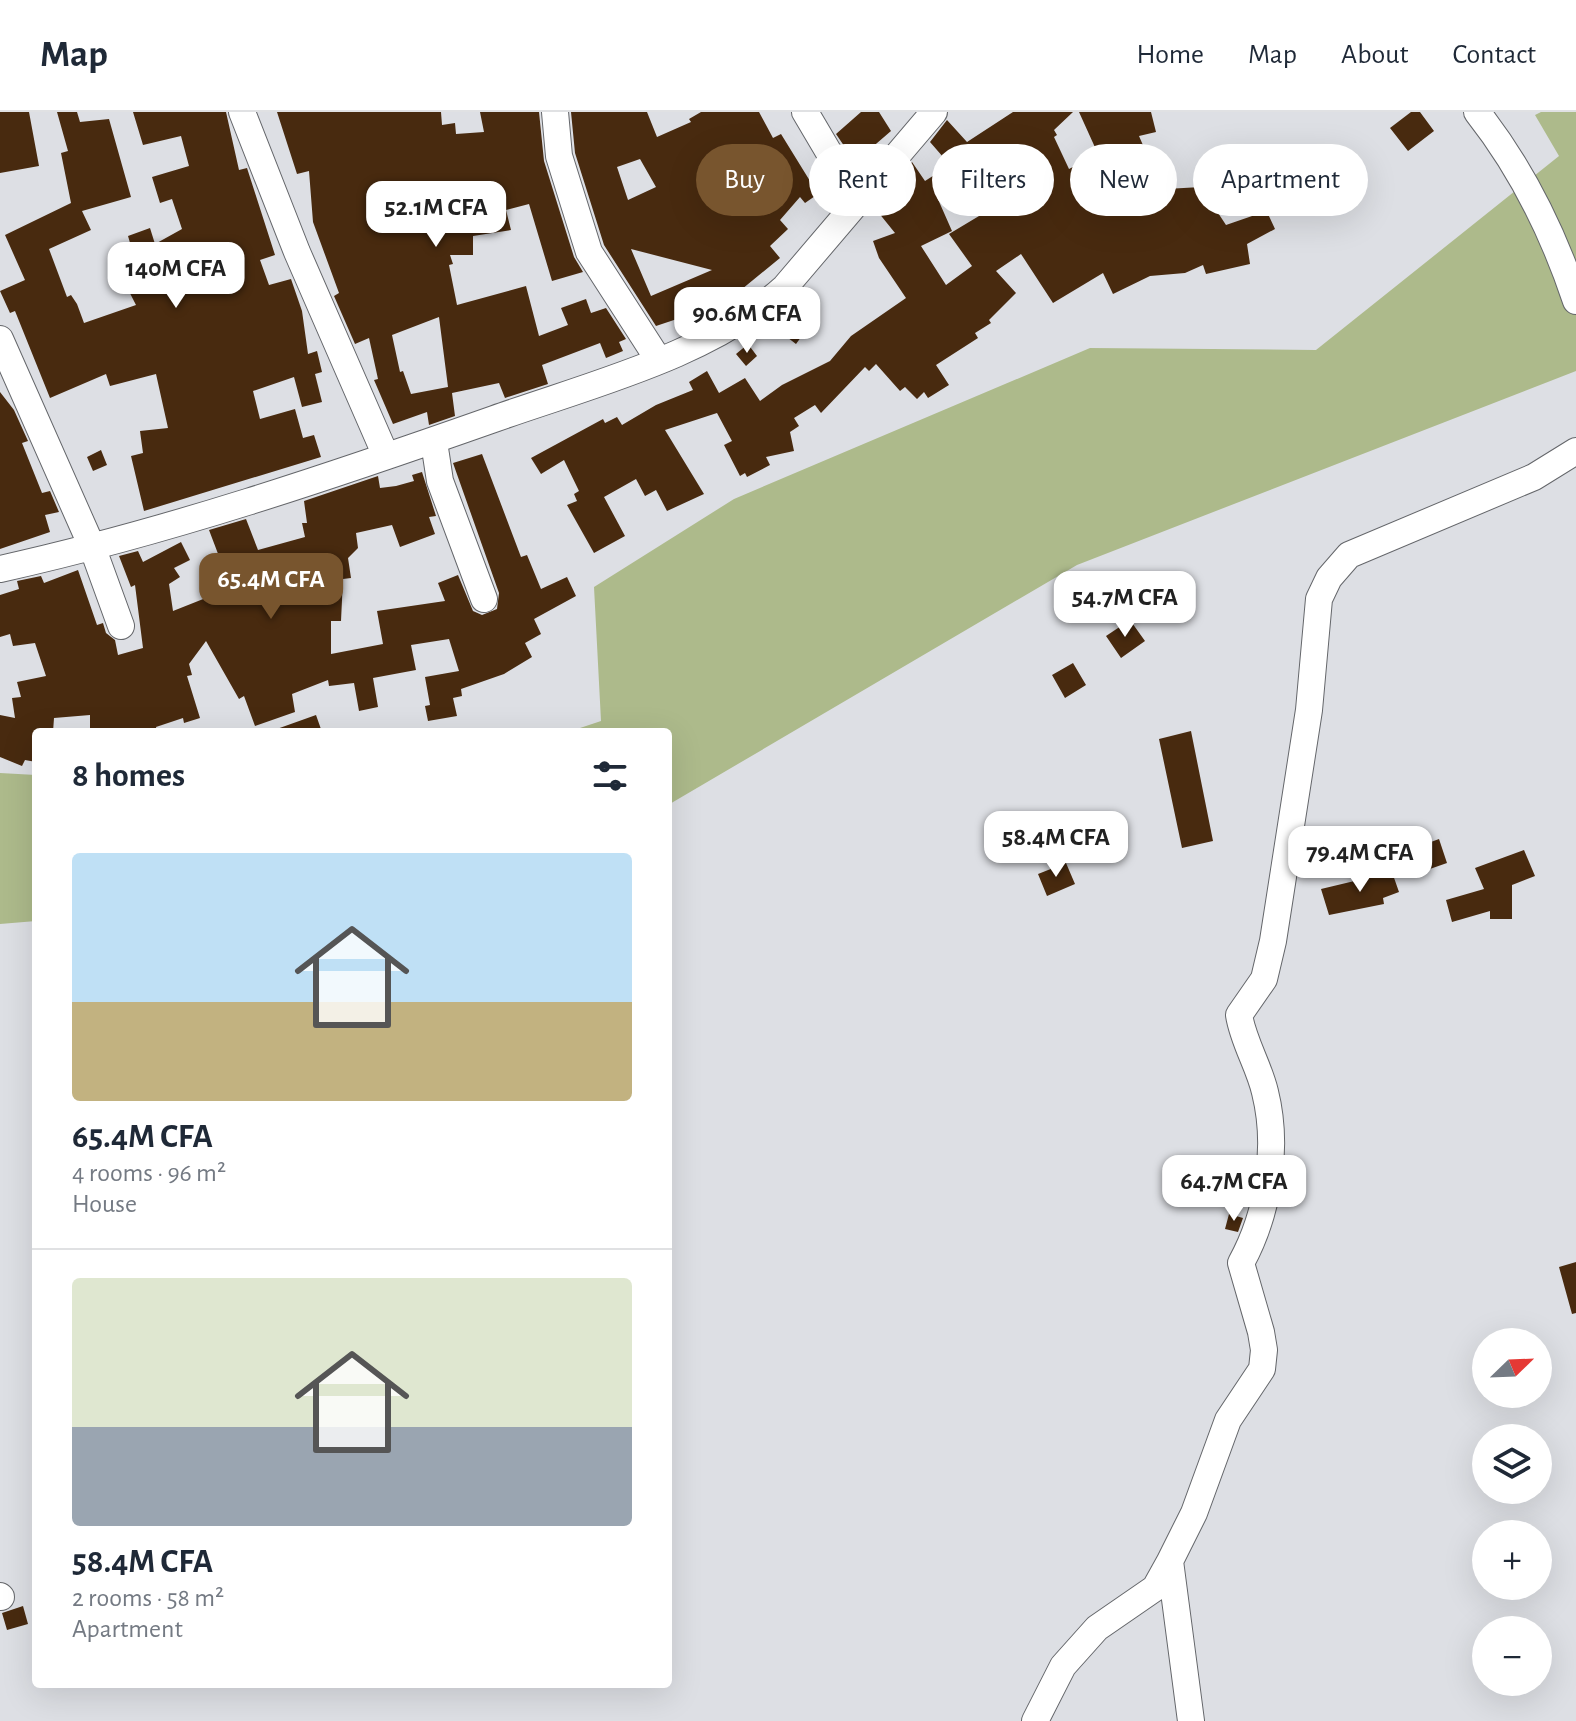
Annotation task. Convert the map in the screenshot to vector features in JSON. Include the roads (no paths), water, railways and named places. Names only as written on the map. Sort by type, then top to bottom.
[{"type":"street","points":[[242,112],[297,252],[386,456]]},
{"type":"street","points":[[555,112],[559,156],[589,252],[658,359]]},
{"type":"street","points":[[805,112],[824,144]]},
{"type":"street","points":[[906,144],[934,112]]},
{"type":"street","points":[[1477,112],[1506,151],[1540,209],[1553,235],[1576,301]]},
{"type":"street","points":[[0,569],[93,549],[434,442],[658,359],[727,328],[767,304],[844,216]]},
{"type":"street","points":[[0,339],[93,549],[121,626]]},
{"type":"street","points":[[434,442],[440,481],[484,599]]},
{"type":"street","points":[[1035,1721],[1063,1666],[1097,1628],[1155,1588],[1194,1513],[1228,1420],[1262,1369],[1264,1350],[1261,1332],[1241,1263],[1261,1221],[1267,1197],[1269,1124],[1265,1091],[1239,1015],[1264,979],[1273,941],[1309,710],[1319,599],[1329,578],[1349,555],[1534,477],[1576,451]]},
{"type":"street","points":[[1170,1561],[1191,1721]]}]
